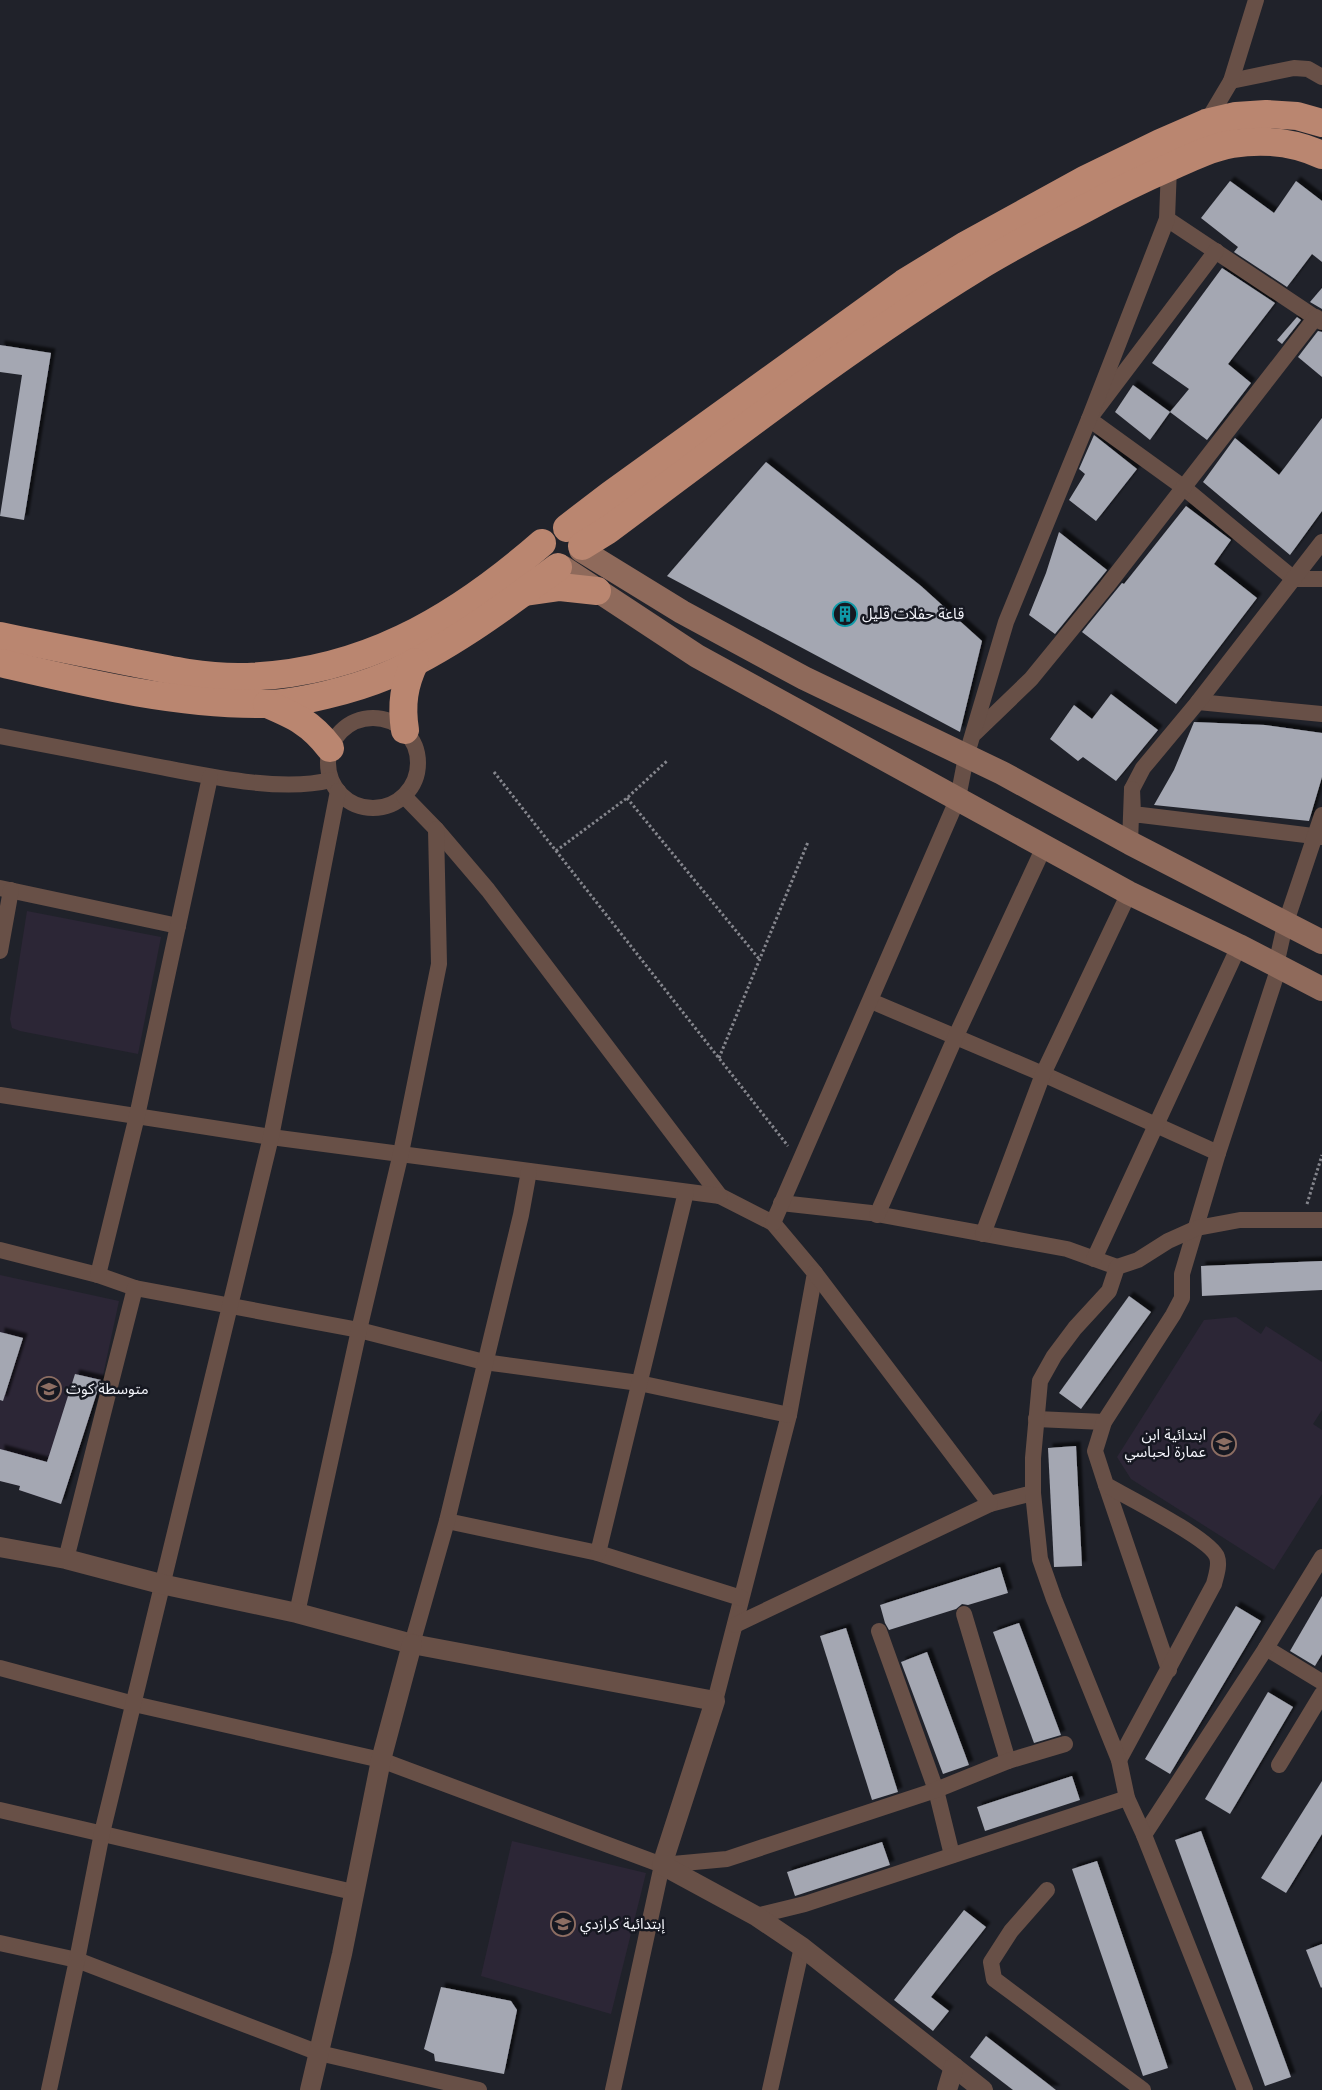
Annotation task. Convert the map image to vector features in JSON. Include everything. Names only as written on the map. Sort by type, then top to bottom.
[{"type":"highway","points":[[570,552],[610,495],[904,283],[966,245],[1039,204],[1160,142],[1206,123],[1236,116],[1266,114],[1297,116],[1322,123]]},
{"type":"highway","points":[[0,663],[147,694],[217,703],[267,704],[300,700],[384,677],[416,662],[524,592],[570,552],[608,530],[860,346],[978,267],[1116,192],[1201,153],[1232,144],[1259,142],[1284,143],[1308,149],[1322,155]]},
{"type":"highway","points":[[0,636],[155,667],[219,676],[257,676],[300,671],[352,660],[425,628],[500,579],[542,543],[549,532],[560,527],[570,552]]},
{"type":"highway","points":[[524,592],[560,587],[598,591]]},
{"type":"highway","points":[[405,730],[402,712],[403,695],[408,678],[416,662]]},
{"type":"highway","points":[[267,704],[298,717],[310,725],[330,748]]},
{"type":"main road","points":[[570,552],[598,591],[698,656],[1128,893],[1239,946],[1322,989]]},
{"type":"main road","points":[[570,552],[804,678],[1002,773],[1130,843],[1322,942]]},
{"type":"street","points":[[1206,123],[1231,81],[1256,0]]},
{"type":"street","points":[[1231,81],[1294,68],[1308,69],[1322,77]]},
{"type":"street","points":[[773,1223],[958,798],[966,757],[1006,622],[1167,219],[1169,167]]},
{"type":"street","points":[[974,734],[1031,679],[1319,319],[1167,219]]},
{"type":"street","points":[[1089,418],[1216,251]]},
{"type":"street","points":[[1089,418],[1183,487],[1294,579],[1322,579]]},
{"type":"street","points":[[1130,843],[1132,789],[1143,768],[1198,702],[1322,542]]},
{"type":"street","points":[[1198,702],[1322,714]]},
{"type":"street","points":[[377,717],[392,721],[405,730],[414,741],[418,756],[418,770],[414,784],[404,796],[392,804],[377,808],[362,807],[349,801],[334,785],[328,768],[330,748],[337,735],[348,724],[362,718],[377,717]]},
{"type":"street","points":[[0,736],[210,777],[292,785],[318,783],[334,785]]},
{"type":"street","points":[[98,1276],[137,1116],[210,777]]},
{"type":"street","points":[[49,2090],[102,1833],[271,1137],[334,785]]},
{"type":"street","points":[[1132,789],[1134,814],[1319,836]]},
{"type":"street","points":[[404,796],[436,829],[488,890],[720,1196]]},
{"type":"street","points":[[1169,1670],[1095,1451],[1104,1422],[1174,1315],[1182,1298],[1182,1274],[1218,1153],[1276,976],[1276,965],[1285,924],[1319,836],[1322,815]]},
{"type":"street","points":[[297,1613],[359,1330],[402,1153],[439,964],[436,829]]},
{"type":"street","points":[[878,1215],[955,1038],[1044,847]]},
{"type":"street","points":[[0,951],[5,889],[178,926]]},
{"type":"street","points":[[983,1234],[1043,1074],[1128,893]]},
{"type":"street","points":[[1094,1259],[1239,946]]},
{"type":"street","points":[[870,1001],[1043,1074],[1218,1153]]},
{"type":"street","points":[[0,1095],[271,1137],[720,1196],[773,1223],[815,1273],[990,1504]]},
{"type":"street","points":[[310,2090],[342,1954],[381,1760],[447,1521],[521,1215],[529,1171]]},
{"type":"street","points":[[598,1553],[686,1192]]},
{"type":"street","points":[[782,1203],[878,1215],[1067,1249],[1117,1267],[1138,1260],[1168,1241],[1197,1228],[1240,1220],[1322,1220]]},
{"type":"street","points":[[0,1250],[98,1276],[135,1288],[359,1330],[484,1362],[638,1383],[789,1415]]},
{"type":"street","points":[[1117,1267],[1109,1290],[1075,1328],[1054,1356],[1040,1381],[1033,1458],[1040,1559],[1054,1599],[1119,1760],[1126,1798],[1144,1836],[1245,2090]]},
{"type":"street","points":[[613,2090],[662,1865],[715,1701],[789,1415],[815,1273]]},
{"type":"street","points":[[66,1560],[135,1288]]},
{"type":"street","points":[[1036,1419],[1104,1422]]},
{"type":"street","points":[[1106,1485],[1204,1541],[1217,1556],[1214,1584],[1119,1760]]},
{"type":"street","points":[[735,1625],[990,1504],[1034,1493]]},
{"type":"street","points":[[447,1521],[598,1553],[741,1598]]},
{"type":"street","points":[[0,1547],[66,1560],[161,1584],[297,1613],[412,1644],[715,1701]]},
{"type":"street","points":[[1144,1836],[1266,1648],[1322,1557]]},
{"type":"street","points":[[964,1614],[1008,1761]]},
{"type":"street","points":[[879,1631],[936,1790],[952,1855]]},
{"type":"street","points":[[1266,1648],[1322,1682]]},
{"type":"street","points":[[0,1668],[134,1704],[381,1760],[662,1865],[756,1916],[802,1947],[983,2090]]},
{"type":"street","points":[[1279,1765],[1322,1694]]},
{"type":"street","points":[[662,1865],[727,1859],[936,1790],[1008,1761],[1065,1744]]},
{"type":"street","points":[[756,1916],[805,1904],[1126,1798]]},
{"type":"street","points":[[0,1810],[353,1892]]},
{"type":"street","points":[[1047,1890],[1011,1931],[994,1956],[991,1962],[994,1979],[1143,2090]]},
{"type":"street","points":[[0,1943],[77,1960],[319,2054],[479,2090]]},
{"type":"street","points":[[770,2090],[802,1947]]},
{"type":"street","points":[[947,2090],[954,2067]]},
{"type":"path","points":[[556,850],[627,798],[668,760]]},
{"type":"path","points":[[494,772],[799,1161]]},
{"type":"path","points":[[627,798],[760,960]]},
{"type":"path","points":[[719,1059],[808,842]]},
{"type":"path","points":[[1303,1219],[1322,1155]]},
{"type":"shaded area","points":[[27,911],[161,937],[138,1054],[12,1028],[10,1019]]},
{"type":"shaded area","name":"متوسطة كوت","points":[[0,1275],[119,1301],[102,1380],[61,1504],[19,1490],[20,1486],[0,1481]]},
{"type":"shaded area","name":"ابتدائية ابن عمارة لحباسي","points":[[1236,1317],[1261,1334],[1266,1326],[1322,1362],[1322,1410],[1313,1424],[1322,1430],[1322,1494],[1274,1570],[1131,1479],[1117,1457],[1204,1320]]},
{"type":"shaded area","name":"إبتدائية كرازدي","points":[[512,1841],[646,1873],[611,2014],[481,1976]]},
{"type":"building","points":[[1230,181],[1274,213],[1296,181],[1322,201],[1322,262],[1312,254],[1287,287],[1234,252],[1238,247],[1201,218]]},
{"type":"building","points":[[1222,268],[1275,303],[1228,364],[1251,383],[1207,440],[1170,412],[1189,389],[1152,363]]},
{"type":"building","points":[[1322,288],[1322,309],[1310,302]]},
{"type":"building","points":[[1297,317],[1301,320],[1282,344],[1277,340]]},
{"type":"building","points":[[1318,331],[1322,332],[1322,377],[1298,357]]},
{"type":"building","points":[[0,345],[51,353],[24,520],[0,516],[22,375],[0,372]]},
{"type":"building","points":[[1133,385],[1170,412],[1150,440],[1115,412]]},
{"type":"building","points":[[1322,418],[1322,511],[1290,555],[1203,482],[1235,438],[1279,475]]},
{"type":"building","points":[[1094,435],[1137,469],[1096,521],[1069,500],[1085,474],[1079,469]]},
{"type":"building","name":"قاعة حفلات قليل","points":[[766,462],[921,586],[982,641],[960,732],[667,576]]},
{"type":"building","points":[[1186,506],[1231,540],[1214,564],[1257,598],[1176,704],[1082,632],[1122,583],[1124,584]]},
{"type":"building","points":[[1059,532],[1107,570],[1055,634],[1029,615],[1046,573]]},
{"type":"building","points":[[1111,694],[1158,730],[1116,781],[1083,757],[1078,761],[1050,739],[1074,705],[1092,719]]},
{"type":"building","points":[[1194,722],[1265,725],[1322,733],[1322,777],[1309,821],[1154,805],[1174,770]]},
{"type":"building","points":[[1322,1261],[1322,1290],[1202,1296],[1201,1266]]},
{"type":"building","points":[[1129,1296],[1151,1312],[1081,1409],[1059,1393]]},
{"type":"building","points":[[0,1332],[23,1338],[3,1401],[0,1400]]},
{"type":"building","points":[[75,1374],[101,1380],[61,1504],[19,1490],[20,1486],[0,1481],[0,1449],[47,1462]]},
{"type":"building","points":[[1076,1446],[1082,1566],[1054,1567],[1048,1448]]},
{"type":"building","points":[[1000,1567],[1008,1593],[968,1605],[962,1604],[956,1609],[889,1630],[885,1623],[880,1605]]},
{"type":"building","points":[[1322,1596],[1322,1654],[1315,1666],[1290,1651]]},
{"type":"building","points":[[1236,1606],[1261,1621],[1170,1774],[1145,1759]]},
{"type":"building","points":[[1019,1623],[1061,1735],[1034,1743],[993,1632]]},
{"type":"building","points":[[846,1628],[898,1792],[872,1800],[820,1636]]},
{"type":"building","points":[[927,1652],[969,1765],[943,1774],[901,1662]]},
{"type":"building","points":[[1268,1692],[1293,1707],[1230,1814],[1205,1799]]},
{"type":"building","points":[[1072,1776],[1080,1800],[985,1831],[977,1807]]},
{"type":"building","points":[[1322,1781],[1322,1834],[1286,1893],[1261,1878]]},
{"type":"building","points":[[1201,1831],[1291,2077],[1265,2086],[1175,1840]]},
{"type":"building","points":[[882,1842],[890,1865],[795,1896],[787,1872]]},
{"type":"building","points":[[1097,1861],[1168,2068],[1143,2076],[1072,1869]]},
{"type":"building","points":[[964,1910],[986,1927],[931,1997],[949,2011],[933,2031],[894,2000]]},
{"type":"building","points":[[1322,1944],[1322,1987],[1321,1988],[1306,1950]]},
{"type":"building","points":[[441,1987],[511,2001],[517,2010],[504,2074],[435,2061],[434,2054],[424,2049]]},
{"type":"building","points":[[986,2036],[1056,2090],[1013,2090],[970,2057]]},
{"type":"place","name":"قاعة حفلات قليل","points":[[845,614]]},
{"type":"place","name":"متوسطة كوت","points":[[49,1389]]},
{"type":"place","name":"ابتدائية ابن عمارة لحباسي","points":[[1224,1444]]},
{"type":"place","name":"إبتدائية كرازدي","points":[[563,1924]]}]
